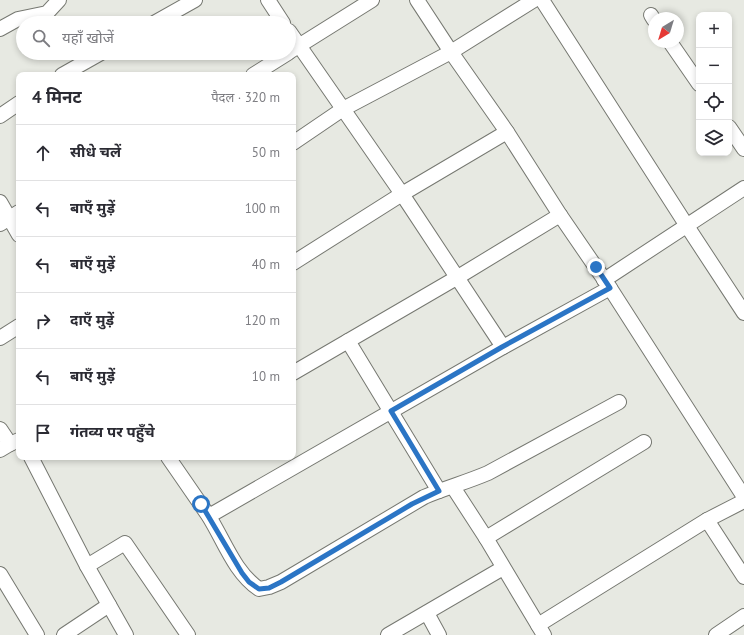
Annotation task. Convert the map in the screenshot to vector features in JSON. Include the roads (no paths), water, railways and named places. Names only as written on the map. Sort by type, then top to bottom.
[{"type":"street","points":[[32,16],[47,13],[59,0]]},
{"type":"street","points":[[166,16],[195,0]]},
{"type":"street","points":[[268,0],[278,16]]},
{"type":"street","points":[[296,48],[372,0]]},
{"type":"street","points":[[417,0],[451,52],[507,132],[744,497]]},
{"type":"street","points":[[296,141],[343,109],[451,52],[534,0]]},
{"type":"street","points":[[542,0],[744,313]]},
{"type":"street","points":[[0,29],[16,20]]},
{"type":"street","points":[[674,48],[696,80]]},
{"type":"street","points":[[296,55],[343,109],[458,277],[502,347]]},
{"type":"street","points":[[67,72],[89,60]]},
{"type":"street","points":[[258,72],[276,60]]},
{"type":"street","points":[[0,116],[16,105]]},
{"type":"street","points":[[732,131],[744,149]]},
{"type":"street","points":[[296,261],[402,194],[507,132]]},
{"type":"street","points":[[209,516],[502,347],[607,284],[687,226],[744,188]]},
{"type":"street","points":[[0,202],[16,230]]},
{"type":"street","points":[[296,371],[458,277],[560,215]]},
{"type":"street","points":[[0,338],[16,328]]},
{"type":"street","points":[[348,341],[391,411],[446,489],[486,538],[541,630],[707,520],[744,501]]},
{"type":"street","points":[[170,460],[209,516],[242,573],[249,582],[259,589],[269,588],[412,504],[488,473],[619,402]]},
{"type":"street","points":[[0,429],[10,445]]},
{"type":"street","points":[[486,538],[644,442]]},
{"type":"street","points":[[33,460],[87,566],[126,635]]},
{"type":"street","points":[[707,520],[744,577]]},
{"type":"street","points":[[87,566],[125,543],[188,635]]},
{"type":"street","points":[[388,635],[503,568]]},
{"type":"street","points":[[0,574],[37,635]]},
{"type":"street","points":[[64,635],[109,605]]},
{"type":"street","points":[[427,613],[439,635]]},
{"type":"street","points":[[716,635],[744,616]]}]
